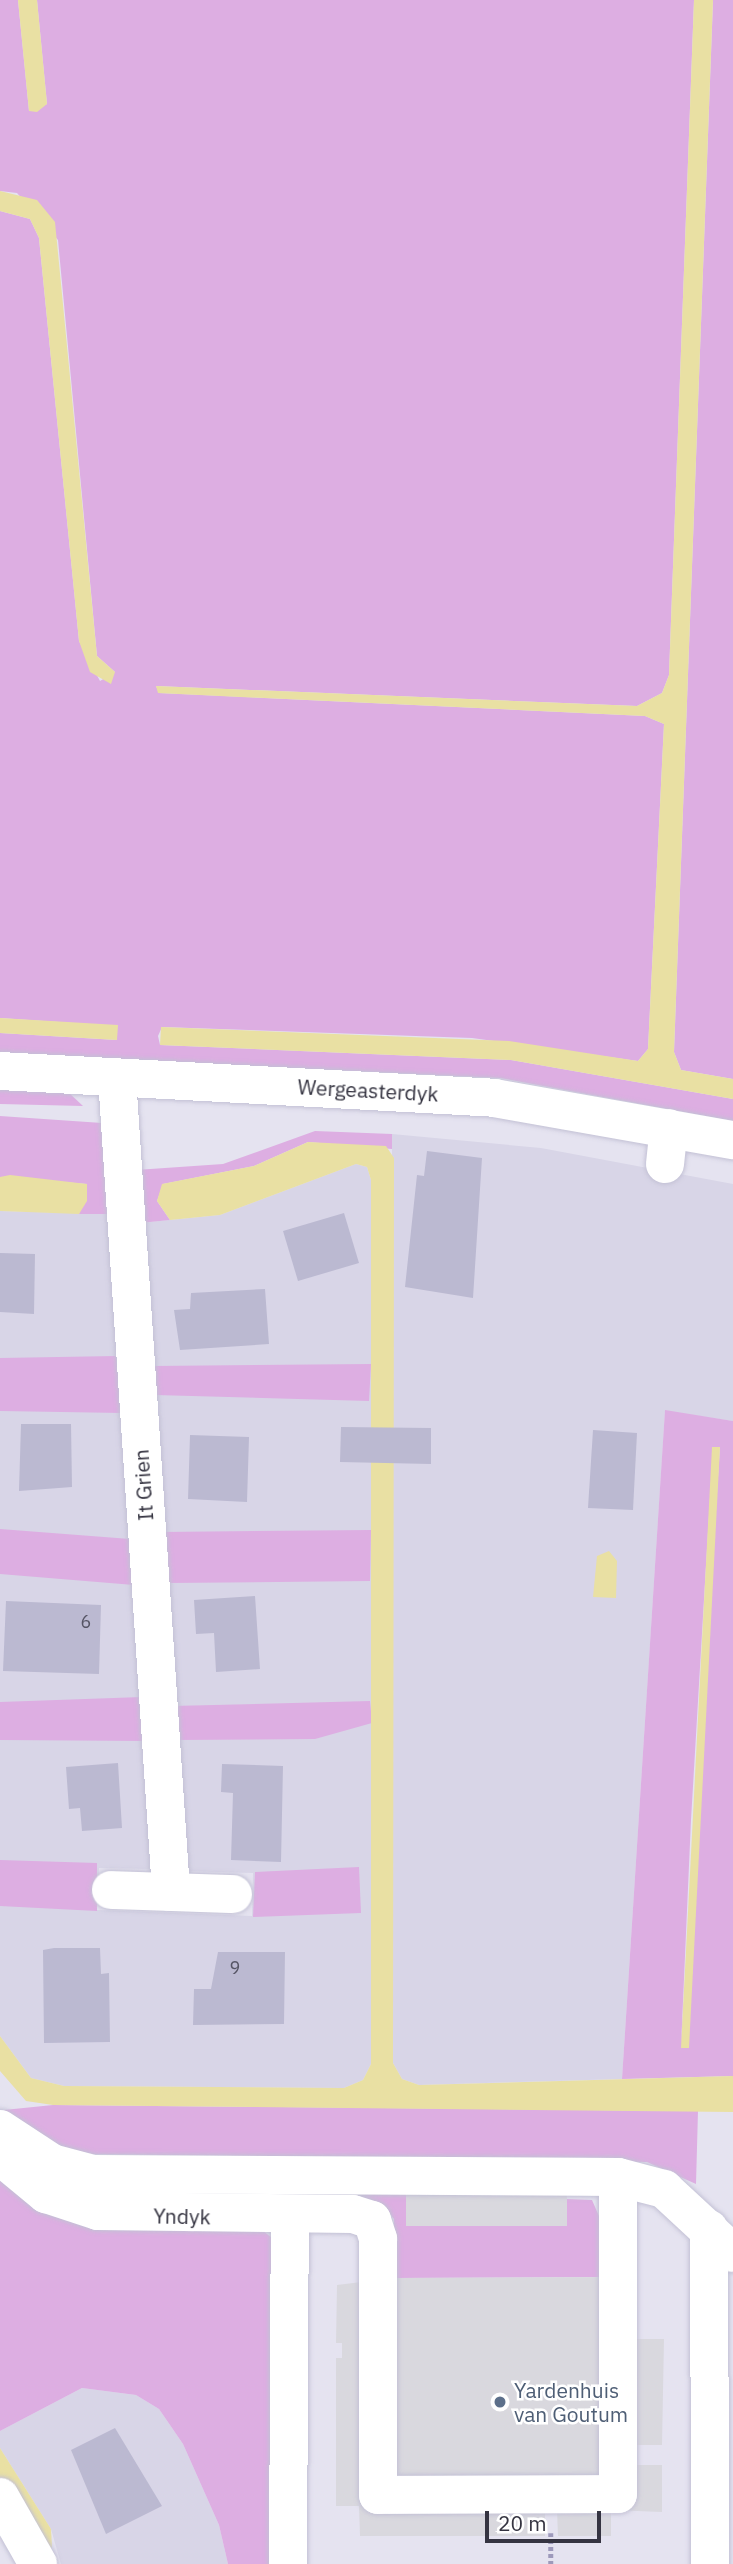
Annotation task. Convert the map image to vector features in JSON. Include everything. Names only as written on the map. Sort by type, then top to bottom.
[{"type":"street","name":"Wergeasterdyk","points":[[0,1071],[494,1098],[667,1146],[733,1140]]},
{"type":"street","name":"It Grien","points":[[117,1078],[171,1892]]},
{"type":"street","points":[[111,1890],[233,1894]]},
{"type":"street","points":[[0,2129],[52,2162],[93,2174],[618,2177],[664,2189],[721,2241],[710,2564]]},
{"type":"street","name":"Yndyk","points":[[0,2156],[46,2194],[98,2211],[364,2216],[377,2228],[378,2495],[618,2494],[618,2177]]},
{"type":"street","points":[[288,2564],[290,2215]]},
{"type":"street","points":[[0,2497],[38,2564]]},
{"type":"shaded area","points":[[0,0],[18,0],[29,111],[47,104],[37,0],[694,0],[669,675],[662,693],[637,706],[156,686],[159,693],[645,716],[664,724],[648,1049],[638,1061],[472,1038],[162,1027],[158,1036],[160,1045],[511,1060],[733,1099],[733,1121],[500,1078],[0,1054],[0,1033],[117,1040],[117,1026],[0,1018],[0,211],[30,219],[39,238],[79,641],[100,681],[115,672],[97,656],[58,240],[17,193],[0,191]]},
{"type":"shaded area","points":[[18,0],[37,0],[47,104],[37,112],[29,111]]},
{"type":"shaded area","points":[[694,0],[713,0],[674,1052],[681,1070],[733,1079],[733,1099],[511,1060],[160,1045],[161,1027],[509,1041],[638,1061],[648,1049],[664,724],[645,716],[158,693],[156,686],[637,706],[662,693],[669,675]]},
{"type":"shaded area","points":[[713,0],[733,0],[733,1079],[681,1070],[674,1052]]},
{"type":"shaded area","points":[[0,191],[37,200],[55,222],[97,656],[115,672],[111,684],[90,672],[79,641],[39,238],[30,219],[0,211]]},
{"type":"shaded area","points":[[0,1018],[118,1025],[117,1040],[0,1033]]},
{"type":"shaded area","points":[[0,1085],[67,1091],[83,1106],[0,1104]]},
{"type":"shaded area","points":[[0,1116],[102,1123],[107,1214],[79,1214],[87,1184],[0,1177]]},
{"type":"shaded area","points":[[315,1131],[392,1134],[392,1149],[308,1142],[254,1166],[163,1184],[157,1201],[170,1220],[140,1223],[136,1170],[223,1164]]},
{"type":"shaded area","points":[[392,1134],[541,1148],[733,1184],[733,1421],[665,1411],[622,2079],[419,2085],[402,2079],[393,2063]]},
{"type":"shaded area","points":[[308,1142],[386,1146],[394,1158],[393,2063],[402,2079],[419,2085],[733,2076],[733,2112],[53,2105],[26,2101],[0,2071],[0,2036],[31,2078],[64,2086],[344,2088],[363,2080],[371,2064],[371,1180],[367,1167],[356,1164],[220,1215],[170,1220],[157,1201],[162,1184],[254,1166]]},
{"type":"shaded area","points":[[356,1164],[367,1167],[371,1180],[371,2064],[363,2080],[344,2088],[64,2086],[31,2078],[0,2036],[0,1211],[107,1214],[154,1869],[99,1868],[97,1910],[252,1916],[253,1873],[185,1871],[140,1223],[220,1215]]},
{"type":"shaded area","points":[[10,1175],[87,1184],[87,1201],[79,1214],[0,1211],[0,1177]]},
{"type":"shaded area","points":[[116,1356],[122,1413],[0,1411],[0,1358]]},
{"type":"shaded area","points":[[371,1364],[369,1401],[155,1395],[153,1366]]},
{"type":"shaded area","points":[[665,1410],[733,1421],[733,2076],[622,2079]],"holes":[[[713,1447],[720,1447],[681,2047],[691,1820]]]},
{"type":"shaded area","points":[[712,1447],[720,1447],[689,2048],[681,2048]]},
{"type":"shaded area","points":[[0,1529],[130,1539],[134,1585],[0,1574]]},
{"type":"shaded area","points":[[371,1530],[370,1581],[168,1583],[161,1532]]},
{"type":"shaded area","points":[[609,1551],[617,1561],[616,1598],[593,1597],[597,1556]]},
{"type":"shaded area","points":[[142,1697],[146,1741],[0,1740],[0,1702]]},
{"type":"shaded area","points":[[370,1701],[372,1723],[315,1739],[174,1740],[172,1706]]},
{"type":"shaded area","points":[[0,1860],[97,1863],[97,1911],[0,1906]]},
{"type":"shaded area","points":[[359,1867],[361,1913],[253,1917],[255,1872]]},
{"type":"shaded area","points":[[53,2105],[698,2111],[696,2184],[647,2162],[92,2154],[46,2145],[20,2130],[4,2110]]},
{"type":"shaded area","points":[[20,2157],[406,2185],[406,2225],[567,2225],[567,2199],[592,2200],[602,2223],[601,2277],[394,2278],[394,2219],[385,2208]]},
{"type":"shaded area","points":[[0,2172],[256,2226],[274,2239],[277,2564],[228,2564],[219,2525],[183,2444],[159,2409],[136,2395],[82,2388],[0,2431]]},
{"type":"shaded area","points":[[406,2185],[567,2185],[567,2226],[406,2226]]},
{"type":"shaded area","name":"Yardenhuis van Goutum","points":[[633,2277],[634,2339],[664,2339],[662,2445],[636,2445],[636,2465],[662,2465],[662,2512],[611,2510],[611,2536],[558,2536],[557,2510],[545,2510],[545,2536],[360,2536],[359,2506],[336,2506],[336,2358],[342,2358],[342,2343],[336,2343],[337,2285],[394,2278]]},
{"type":"shaded area","points":[[82,2388],[136,2395],[159,2409],[183,2444],[219,2525],[228,2564],[61,2564],[51,2529],[0,2448],[0,2431]]},
{"type":"shaded area","points":[[0,2448],[51,2529],[52,2548],[31,2529],[0,2477]]},
{"type":"building","points":[[427,1151],[482,1158],[473,1298],[405,1287],[417,1175],[424,1176]]},
{"type":"building","points":[[344,1213],[359,1263],[298,1281],[283,1231]]},
{"type":"building","points":[[0,1253],[35,1254],[34,1314],[0,1312]]},
{"type":"building","points":[[265,1289],[269,1344],[180,1350],[174,1310],[190,1309],[191,1293]]},
{"type":"building","points":[[21,1424],[71,1424],[72,1487],[19,1491]]},
{"type":"building","points":[[341,1427],[431,1428],[431,1464],[340,1462]]},
{"type":"building","points":[[593,1430],[637,1433],[633,1510],[588,1508]]},
{"type":"building","points":[[190,1435],[249,1437],[247,1502],[188,1499]]},
{"type":"building","points":[[255,1596],[260,1669],[216,1672],[214,1633],[196,1634],[194,1600]]},
{"type":"building","points":[[6,1601],[101,1605],[99,1674],[3,1671]]},
{"type":"building","points":[[118,1763],[122,1828],[82,1831],[80,1808],[69,1809],[66,1767]]},
{"type":"building","points":[[222,1764],[283,1766],[281,1862],[231,1860],[233,1793],[221,1792]]},
{"type":"building","points":[[100,1948],[101,1974],[109,1973],[110,2042],[44,2043],[43,1950]]},
{"type":"building","points":[[218,1952],[285,1952],[284,2024],[193,2025],[194,1989],[211,1989]]},
{"type":"building","points":[[115,2428],[162,2506],[106,2534],[71,2450]]},
{"type":"place","name":"Yardenhuis van Goutum","points":[[500,2402]]}]
